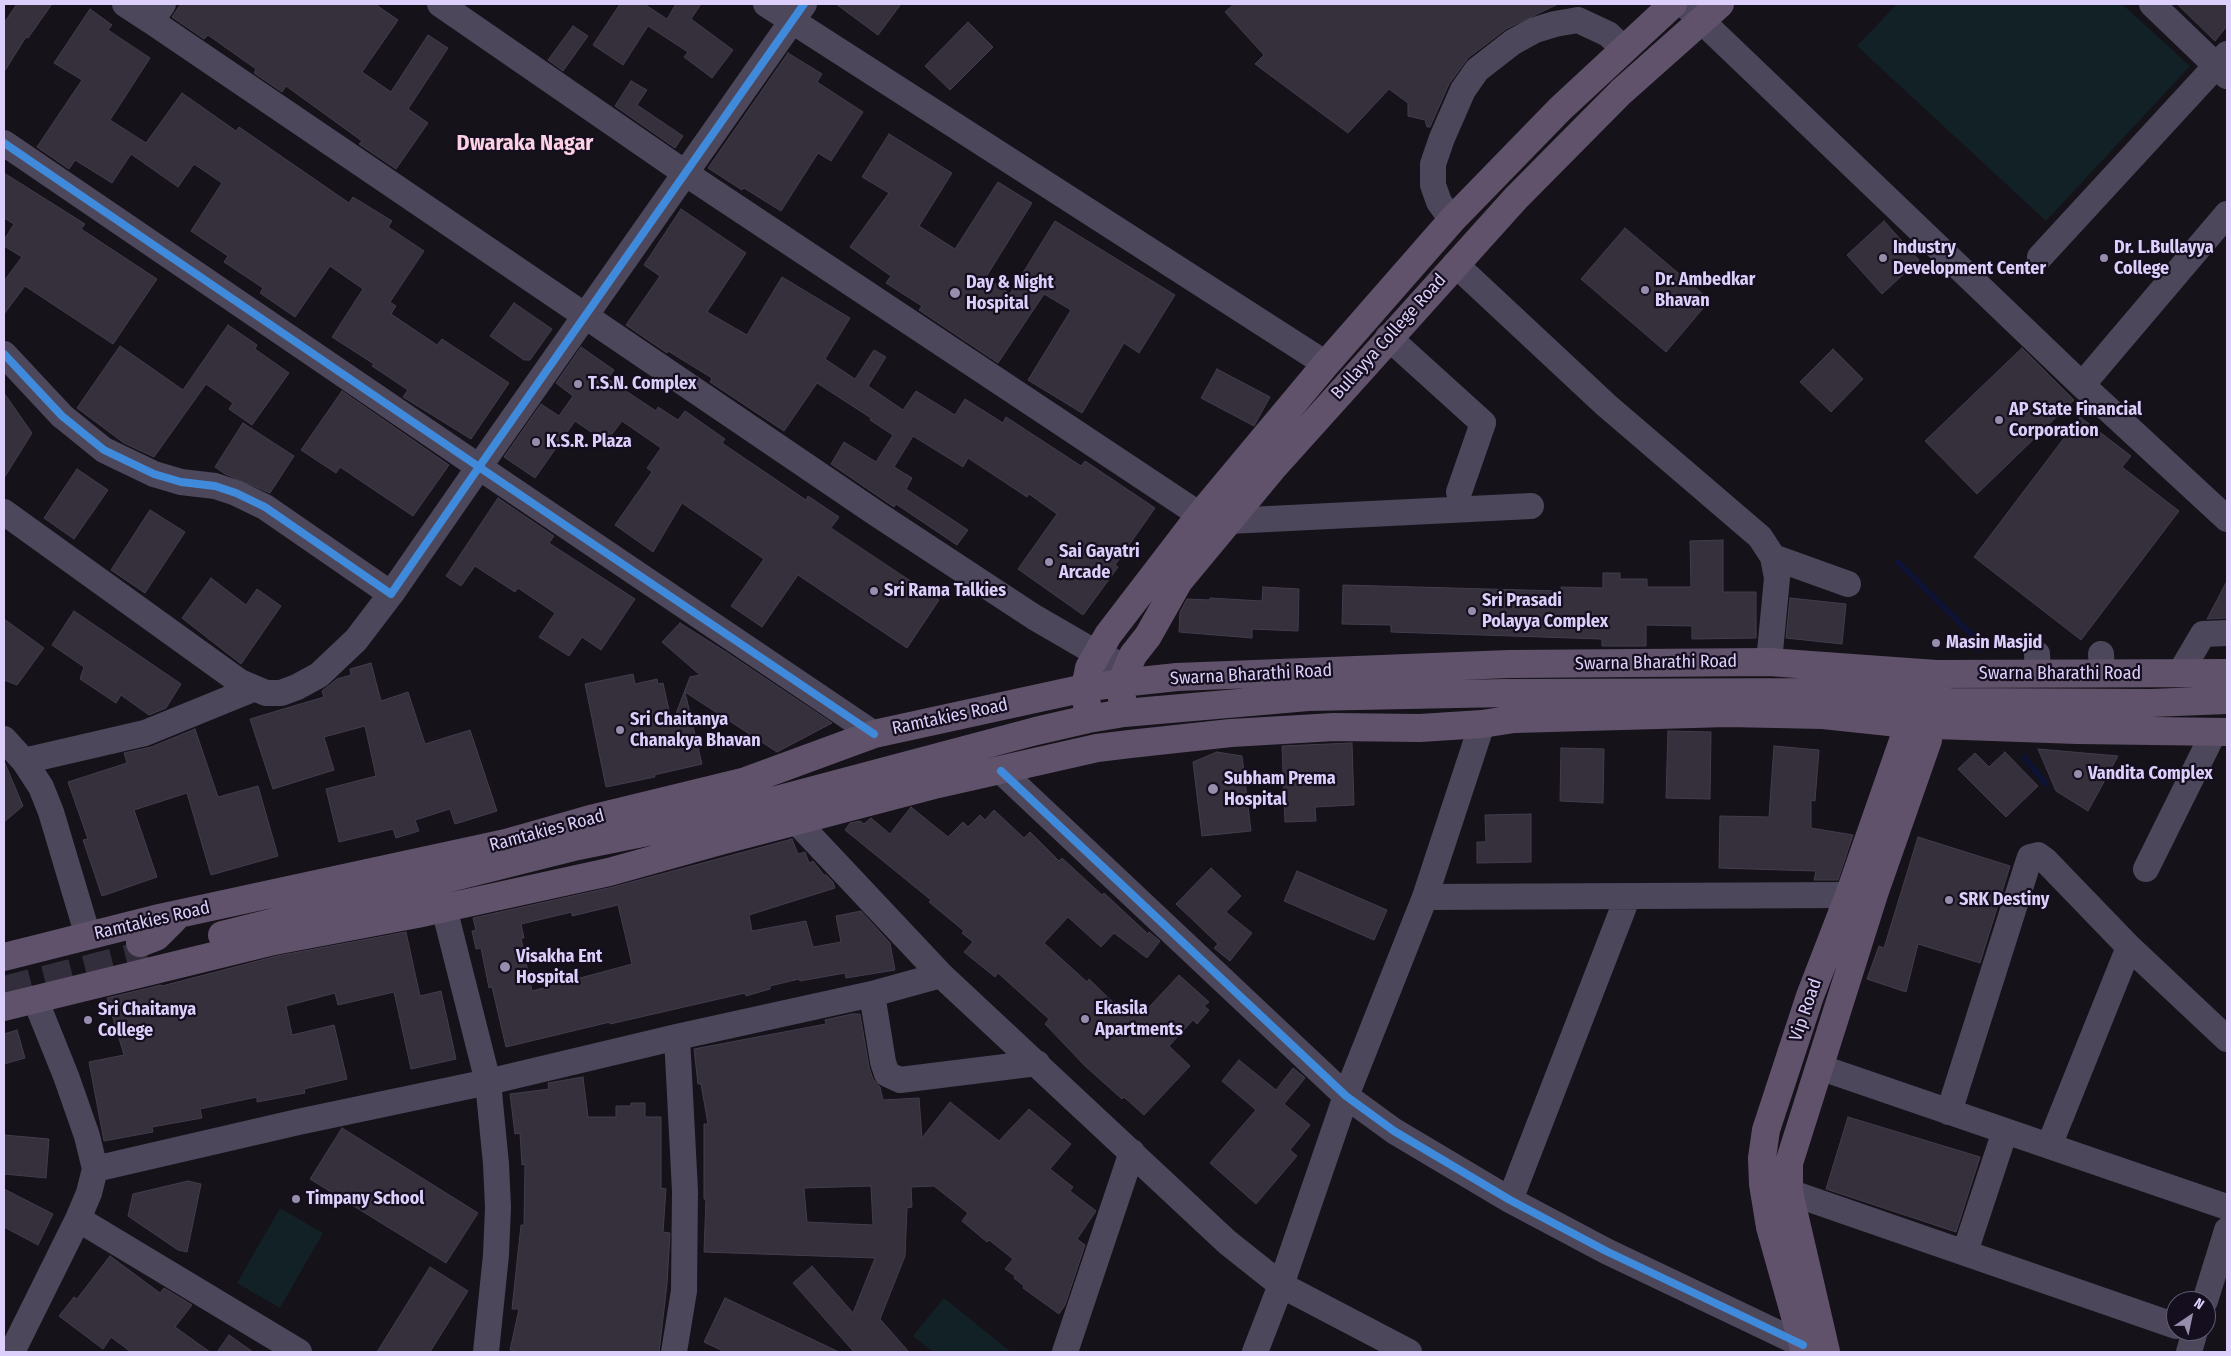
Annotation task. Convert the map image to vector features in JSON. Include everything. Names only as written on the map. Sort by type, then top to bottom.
[{"type":"main road","name":"Bullayya College Road","points":[[1088,719],[1085,688],[1088,668],[1096,653],[1200,515],[1326,364],[1452,220],[1560,109],[1673,4]]},
{"type":"main road","name":"Bullayya College Road","points":[[1124,676],[1133,655],[1148,636],[1179,581],[1229,520],[1455,264],[1579,132],[1654,61],[1702,9]]},
{"type":"main road","name":"Swarna Bharathi Road","points":[[1085,688],[1124,676],[1177,677],[1509,664],[1769,662],[1922,699],[2038,664],[2102,664],[2180,673],[2227,673]]},
{"type":"main road","points":[[1124,676],[1124,713]]},
{"type":"main road","name":"Ramtakies Road","points":[[4,957],[180,913],[506,842],[594,818],[746,781],[874,734],[1085,688]]},
{"type":"main road","points":[[4,1007],[182,954],[568,849],[682,825],[1088,719],[1124,713],[1308,697],[1437,695],[1840,692],[1922,699],[2151,703],[2227,700]]},
{"type":"main road","points":[[180,913],[143,948],[182,954],[274,941],[444,908],[609,872],[938,784],[1097,748],[1231,733],[1334,727],[1420,728],[1482,724],[1514,719],[1728,713],[1823,716],[1922,699],[2077,730],[2221,732]]},
{"type":"main road","name":"Vip Road","points":[[1811,1350],[1770,1227],[1763,1184],[1762,1158],[1766,1130],[1810,996],[1922,699]]},
{"type":"main road","name":"Vip Road","points":[[1811,1350],[1789,1192],[1789,1162],[1875,891],[1928,740],[1922,699]]},
{"type":"street","points":[[125,4],[157,12],[584,316],[973,577],[1034,617],[1096,653],[1124,676]]},
{"type":"street","points":[[440,4],[685,173],[1200,515]]},
{"type":"street","points":[[766,4],[797,12],[1326,364]]},
{"type":"street","points":[[2040,257],[2224,66],[2152,4]]},
{"type":"street","points":[[1702,9],[2082,385],[2227,519]]},
{"type":"street","points":[[4,512],[209,661],[253,689],[266,693],[281,693],[319,675],[356,640],[391,594],[797,12]]},
{"type":"street","points":[[1452,220],[1439,202],[1433,185],[1433,164],[1463,90],[1478,70],[1513,42],[1535,30],[1554,24],[1578,20],[1608,34],[1624,49]]},
{"type":"street","points":[[4,143],[874,734]]},
{"type":"street","points":[[2082,385],[2227,214]]},
{"type":"street","points":[[1455,264],[1606,405],[1760,537],[1773,557],[1777,578],[1769,662]]},
{"type":"street","points":[[1388,338],[1483,423],[1459,492]]},
{"type":"street","points":[[4,354],[62,416],[104,450],[154,474],[181,482],[215,486],[236,493],[264,507],[391,594]]},
{"type":"street","points":[[1229,520],[1531,506]]},
{"type":"street","points":[[1773,557],[1848,584]]},
{"type":"street","points":[[2180,673],[2203,634],[2227,633]]},
{"type":"street","points":[[24,761],[145,733],[253,689]]},
{"type":"street","points":[[1255,1352],[1281,1285],[1346,1096],[1425,897],[1482,724]]},
{"type":"street","points":[[2146,869],[2221,732]]},
{"type":"street","points":[[4,738],[24,761],[41,787],[51,812],[88,936]]},
{"type":"street","points":[[1001,771],[1346,1096],[1394,1131],[1510,1200],[1606,1251],[1811,1350]]},
{"type":"street","points":[[796,822],[941,975],[1227,1242],[1281,1285],[1410,1352]]},
{"type":"street","points":[[1949,1112],[2030,857],[2038,855],[2045,860],[2129,947],[2227,1039]]},
{"type":"street","points":[[1425,897],[1849,895]]},
{"type":"street","points":[[1510,1200],[1628,896]]},
{"type":"street","points":[[444,908],[488,1082],[496,1164],[498,1207],[495,1274],[486,1352]]},
{"type":"street","points":[[2049,1146],[2129,947]]},
{"type":"street","points":[[95,1169],[872,994],[941,975]]},
{"type":"street","points":[[872,994],[883,1062],[887,1074],[900,1080],[1037,1063]]},
{"type":"street","points":[[12,1352],[78,1219],[89,1193],[95,1169],[87,1136],[66,1076],[35,999]]},
{"type":"street","points":[[674,1352],[684,1292],[685,1191],[677,1037]]},
{"type":"street","points":[[1819,1067],[2227,1207]]},
{"type":"street","points":[[1965,1252],[2005,1131]]},
{"type":"street","points":[[1065,1352],[1132,1152]]},
{"type":"street","points":[[1789,1192],[1965,1252],[2166,1326]]},
{"type":"street","points":[[78,1219],[299,1352]]},
{"type":"street","points":[[2208,1291],[2227,1230]]},
{"type":"shaded area","points":[[1897,4],[2122,4],[2190,66],[2046,221],[1857,46]]},
{"type":"shaded area","points":[[280,1208],[323,1233],[280,1308],[237,1283]]},
{"type":"shaded area","points":[[944,1298],[1011,1352],[933,1352],[913,1336]]},
{"type":"building","points":[[17,4],[52,4],[28,38],[26,37],[4,72],[4,23]]},
{"type":"building","points":[[181,4],[375,4],[398,20],[362,72],[391,92],[428,35],[448,48],[408,109],[428,123],[396,169],[359,144],[362,141],[286,86],[282,92],[254,73],[256,69],[208,35],[204,39],[172,17]]},
{"type":"building","points":[[620,4],[644,4],[667,19],[676,4],[701,4],[691,19],[733,50],[712,78],[684,57],[688,52],[648,26],[623,65],[593,45]]},
{"type":"building","points":[[836,4],[901,4],[878,35]]},
{"type":"building","points":[[1234,4],[1558,4],[1506,29],[1468,58],[1449,84],[1430,127],[1427,127],[1425,120],[1408,116],[1408,103],[1389,89],[1348,133],[1255,64],[1264,55],[1225,12]]},
{"type":"building","points":[[2177,4],[2227,4],[2227,26],[2215,41]]},
{"type":"building","points":[[90,9],[112,25],[108,30],[150,58],[110,120],[146,143],[182,93],[236,131],[239,127],[349,203],[353,197],[392,221],[388,227],[424,251],[390,302],[396,306],[391,314],[437,345],[442,339],[509,383],[471,439],[403,397],[408,390],[372,366],[374,364],[332,337],[363,289],[330,266],[295,317],[260,293],[263,288],[224,262],[228,256],[191,231],[222,183],[194,164],[178,187],[131,154],[112,183],[75,160],[69,169],[37,147],[82,80],[54,63]]},
{"type":"building","points":[[968,22],[993,47],[950,90],[925,66]]},
{"type":"building","points":[[573,26],[588,36],[563,71],[548,60]]},
{"type":"building","points":[[788,53],[822,74],[817,82],[863,112],[831,161],[818,153],[781,211],[744,188],[742,190],[708,168]]},
{"type":"building","points":[[631,81],[647,90],[637,105],[683,136],[675,148],[615,106]]},
{"type":"building","points":[[889,134],[952,173],[919,226],[955,249],[998,182],[1032,203],[986,277],[1010,294],[1055,221],[1175,295],[1139,353],[1124,343],[1082,413],[1028,380],[1071,310],[1044,294],[998,363],[919,310],[922,306],[886,283],[891,276],[850,247],[889,193],[862,177]]},
{"type":"building","points":[[4,173],[85,224],[81,229],[157,279],[113,344],[25,286],[4,314],[4,281],[22,257],[4,246],[4,240],[14,224],[4,218]]},
{"type":"building","points":[[681,209],[746,253],[707,312],[747,335],[782,277],[850,318],[825,359],[855,379],[874,350],[886,357],[868,386],[903,410],[916,391],[955,415],[965,399],[1003,423],[1006,417],[1081,466],[1085,461],[1155,508],[1115,565],[1118,567],[1083,615],[1018,569],[1057,514],[1029,494],[1027,497],[968,458],[963,467],[913,436],[894,467],[912,478],[906,489],[968,530],[957,545],[896,504],[894,507],[831,464],[844,442],[876,462],[893,435],[870,420],[871,418],[817,383],[784,431],[710,382],[712,378],[668,351],[667,353],[626,325],[660,276],[644,265]]},
{"type":"building","name":"Industry Development Center","points":[[1884,221],[1919,260],[1882,294],[1847,255]]},
{"type":"building","name":"Dr. Ambedkar Bhavan","points":[[1625,228],[1710,300],[1666,352],[1581,279]]},
{"type":"building","points":[[514,303],[552,329],[530,360],[524,360],[490,336]]},
{"type":"building","points":[[228,325],[257,345],[255,349],[289,373],[252,425],[229,409],[233,403],[206,384],[154,457],[124,443],[77,408],[120,346],[183,390]]},
{"type":"building","points":[[581,347],[614,370],[608,379],[656,411],[658,407],[678,420],[685,411],[725,439],[722,443],[806,500],[808,496],[839,517],[831,528],[939,600],[907,648],[798,575],[762,627],[731,606],[764,559],[682,503],[653,552],[615,525],[652,472],[647,468],[661,448],[622,421],[606,442],[575,421],[535,478],[504,457],[541,404],[559,416],[573,396],[556,383]]},
{"type":"building","name":"AP State Financial Corporation","points":[[2022,348],[2074,400],[1977,494],[1925,441]]},
{"type":"building","points":[[1833,349],[1863,379],[1831,412],[1800,382]]},
{"type":"building","points":[[1217,369],[1270,397],[1254,426],[1201,398]]},
{"type":"building","points":[[342,391],[449,465],[413,516],[340,467],[336,473],[301,450]]},
{"type":"building","points":[[4,393],[32,433],[4,478]]},
{"type":"building","points":[[2080,417],[2131,456],[2122,467],[2179,511],[2081,640],[1974,557]]},
{"type":"building","points":[[243,423],[294,456],[270,493],[225,474],[215,467]]},
{"type":"building","points":[[77,469],[108,490],[74,539],[44,518]]},
{"type":"building","points":[[498,498],[554,536],[549,543],[635,599],[601,650],[582,637],[569,656],[539,637],[555,613],[518,588],[515,592],[475,566],[461,586],[446,576]]},
{"type":"building","points":[[150,510],[185,532],[145,593],[111,570]]},
{"type":"building","points":[[1723,540],[1723,592],[1756,592],[1756,638],[1692,639],[1692,626],[1646,625],[1646,646],[1602,646],[1602,639],[1391,632],[1391,625],[1342,624],[1343,585],[1561,591],[1561,587],[1603,588],[1603,573],[1620,573],[1620,579],[1647,579],[1647,587],[1691,587],[1690,541]]},
{"type":"building","points":[[211,578],[246,605],[257,589],[281,606],[241,664],[182,618]]},
{"type":"building","points":[[2227,581],[2227,618],[2207,619]]},
{"type":"building","points":[[1263,587],[1299,589],[1298,631],[1252,629],[1252,638],[1179,632],[1180,612],[1187,599],[1210,600],[1210,598],[1262,601]]},
{"type":"building","points":[[1790,598],[1846,604],[1842,644],[1786,638]]},
{"type":"building","points":[[74,611],[181,684],[166,708],[149,715],[121,695],[116,703],[80,679],[84,667],[52,645]]},
{"type":"building","points":[[4,619],[44,648],[17,685],[4,680]]},
{"type":"building","points":[[680,623],[832,723],[777,752],[685,692],[702,764],[654,775],[655,777],[606,787],[585,684],[633,674],[635,684],[657,679],[658,684],[663,683],[672,724],[690,677],[700,675],[662,642]]},
{"type":"building","points":[[371,663],[381,701],[408,692],[425,744],[470,730],[497,811],[455,824],[450,809],[415,820],[419,831],[396,838],[393,829],[339,842],[326,789],[376,776],[365,726],[324,737],[334,770],[273,789],[250,719],[324,697],[322,691],[337,679],[351,675],[350,669]]},
{"type":"building","points":[[195,729],[218,797],[258,786],[278,856],[211,875],[187,793],[134,810],[157,877],[102,896],[83,840],[88,839],[68,782],[127,763],[124,753],[151,747]]},
{"type":"building","points":[[1668,731],[1711,732],[1710,799],[1666,798]]},
{"type":"building","points":[[1352,743],[1354,805],[1315,807],[1316,821],[1285,822],[1282,746]]},
{"type":"building","points":[[1774,746],[1819,750],[1815,801],[1811,800],[1811,828],[1853,835],[1838,880],[1814,880],[1816,871],[1719,868],[1720,816],[1769,817]]},
{"type":"building","points":[[1561,748],[1604,749],[1603,803],[1560,801]]},
{"type":"building","name":"Vandita Complex","points":[[2038,749],[2118,756],[2088,811],[2056,791]]},
{"type":"building","points":[[1217,752],[1242,756],[1251,831],[1202,836],[1193,762]]},
{"type":"building","points":[[2005,752],[2038,786],[2006,817],[1958,769],[1975,753],[1989,767]]},
{"type":"building","points":[[4,761],[23,806],[4,822]]},
{"type":"building","points":[[911,807],[948,837],[963,822],[968,827],[980,815],[985,820],[994,810],[1024,838],[1030,832],[1059,861],[1062,858],[1102,895],[1104,893],[1148,934],[1149,932],[1160,941],[1147,958],[1114,933],[1101,947],[1068,917],[1044,943],[1087,982],[1089,979],[1128,1017],[1133,1011],[1140,1017],[1179,975],[1209,1002],[1204,1006],[1209,1010],[1197,1024],[1193,1020],[1169,1046],[1190,1066],[1144,1115],[1124,1097],[1122,1099],[1085,1066],[1045,1024],[1049,1019],[998,973],[995,977],[964,952],[973,942],[962,933],[964,931],[929,902],[931,900],[845,830],[850,823],[860,821],[864,824],[871,818],[890,834]]},
{"type":"building","points":[[1531,814],[1531,862],[1477,863],[1477,842],[1486,842],[1485,815]]},
{"type":"building","name":"SRK Destiny","points":[[1918,837],[2010,866],[1980,963],[1918,944],[1906,992],[1867,979],[1879,946],[1884,948]]},
{"type":"building","points":[[792,839],[798,854],[805,852],[809,863],[813,861],[824,875],[833,882],[835,888],[749,915],[752,931],[806,921],[813,947],[841,942],[836,916],[861,911],[890,943],[895,970],[846,978],[845,973],[800,981],[799,979],[770,986],[770,989],[746,996],[745,993],[506,1047],[492,987],[489,988],[481,948],[476,949],[472,931],[476,930],[473,918],[613,887]],"holes":[[[618,905],[632,964],[532,991],[521,938],[524,938],[521,924],[572,912],[572,916]]]},
{"type":"building","points":[[1211,868],[1241,896],[1226,912],[1252,933],[1230,961],[1214,948],[1218,944],[1176,904]]},
{"type":"building","points":[[1297,871],[1387,910],[1374,940],[1284,901]]},
{"type":"building","points":[[406,932],[420,996],[441,991],[456,1059],[411,1069],[394,992],[338,1005],[335,993],[286,1006],[292,1035],[334,1025],[347,1079],[304,1089],[305,1093],[257,1102],[257,1097],[200,1109],[202,1118],[152,1127],[153,1132],[104,1141],[89,1062],[124,1055],[107,998],[162,986],[277,956]]},
{"type":"building","points":[[860,1014],[869,1067],[873,1079],[880,1087],[883,1100],[919,1098],[922,1138],[950,1102],[999,1141],[1029,1109],[1071,1144],[1050,1169],[1073,1187],[1070,1191],[1096,1211],[1077,1239],[1085,1245],[1065,1305],[1059,1314],[1023,1288],[1024,1286],[1014,1278],[1015,1276],[1005,1269],[1013,1259],[989,1240],[987,1242],[962,1221],[968,1213],[934,1186],[911,1187],[912,1207],[907,1208],[905,1256],[880,1319],[909,1352],[854,1352],[793,1283],[812,1266],[853,1313],[875,1258],[704,1252],[706,1199],[704,1199],[704,1124],[708,1124],[701,1084],[698,1084],[694,1049],[826,1024],[825,1020]],"holes":[[[871,1186],[873,1225],[807,1222],[804,1188]]]},
{"type":"building","points":[[17,1030],[25,1058],[4,1064],[4,1034]]},
{"type":"building","points":[[1239,1060],[1276,1090],[1293,1068],[1305,1078],[1284,1104],[1310,1125],[1290,1150],[1297,1156],[1256,1204],[1210,1163],[1256,1110],[1222,1081]]},
{"type":"building","points":[[583,1077],[588,1117],[616,1117],[616,1106],[631,1106],[631,1103],[645,1103],[645,1117],[661,1117],[661,1188],[666,1189],[663,1232],[670,1233],[667,1284],[659,1352],[520,1352],[510,1350],[519,1309],[512,1309],[521,1225],[524,1225],[525,1164],[522,1165],[520,1133],[515,1134],[510,1094],[549,1089],[548,1083]]},
{"type":"building","points":[[1848,1117],[1980,1157],[1956,1232],[1826,1189]]},
{"type":"building","points":[[342,1128],[478,1213],[446,1263],[310,1179]]},
{"type":"building","points":[[4,1135],[49,1139],[46,1178],[4,1174]]},
{"type":"building","points":[[188,1181],[201,1184],[187,1252],[178,1250],[128,1216],[133,1194]]},
{"type":"building","points":[[4,1189],[53,1214],[38,1245],[4,1227]]},
{"type":"building","points":[[110,1256],[160,1293],[164,1288],[192,1305],[175,1327],[210,1352],[131,1352],[111,1337],[103,1349],[59,1316],[74,1297],[77,1299]]},
{"type":"building","points":[[430,1267],[468,1291],[430,1352],[377,1352]]},
{"type":"building","points":[[725,1298],[839,1352],[725,1352],[704,1342]]},
{"type":"building","points":[[229,1335],[253,1352],[217,1352]]},
{"type":"waterway","points":[[1898,562],[1971,634],[1978,650]]},
{"type":"waterway","points":[[2024,757],[2046,784]]},
{"type":"tunnel","points":[[4,990],[147,954]]},
{"type":"cycle path","points":[[804,4],[479,467],[874,734]]},
{"type":"cycle path","points":[[4,143],[479,467],[391,594],[265,507],[236,493],[215,486],[181,482],[154,474],[104,450],[62,416],[4,354]]},
{"type":"cycle path","points":[[1001,771],[1346,1096],[1394,1131],[1510,1200],[1606,1251],[1803,1345]]},
{"type":"place","name":"Industry Development Center","points":[[1883,258]]},
{"type":"place","name":"Dr. L.Bullayya College","points":[[2104,258]]},
{"type":"place","name":"Dr. Ambedkar Bhavan","points":[[1645,290]]},
{"type":"place","name":"Day & Night Hospital","points":[[955,293]]},
{"type":"place","name":"T.S.N. Complex","points":[[578,384]]},
{"type":"place","name":"AP State Financial Corporation","points":[[1999,420]]},
{"type":"place","name":"K.S.R. Plaza","points":[[536,442]]},
{"type":"place","name":"Sai Gayatri Arcade","points":[[1049,562]]},
{"type":"place","name":"Sri Rama Talkies","points":[[874,591]]},
{"type":"place","name":"Sri Prasadi Polayya Complex","points":[[1472,611]]},
{"type":"place","name":"Masin Masjid","points":[[1936,643]]},
{"type":"place","name":"Sri Chaitanya Chanakya Bhavan","points":[[620,730]]},
{"type":"place","name":"Vandita Complex","points":[[2078,774]]},
{"type":"place","name":"Subham Prema Hospital","points":[[1213,789]]},
{"type":"place","name":"SRK Destiny","points":[[1949,900]]},
{"type":"place","name":"Visakha Ent Hospital","points":[[505,967]]},
{"type":"place","name":"Ekasila Apartments","points":[[1085,1019]]},
{"type":"place","name":"Sri Chaitanya College","points":[[88,1020]]},
{"type":"place","name":"Timpany School","points":[[296,1199]]},
{"type":"district","name":"Dwaraka Nagar","points":[[525,144]]}]
